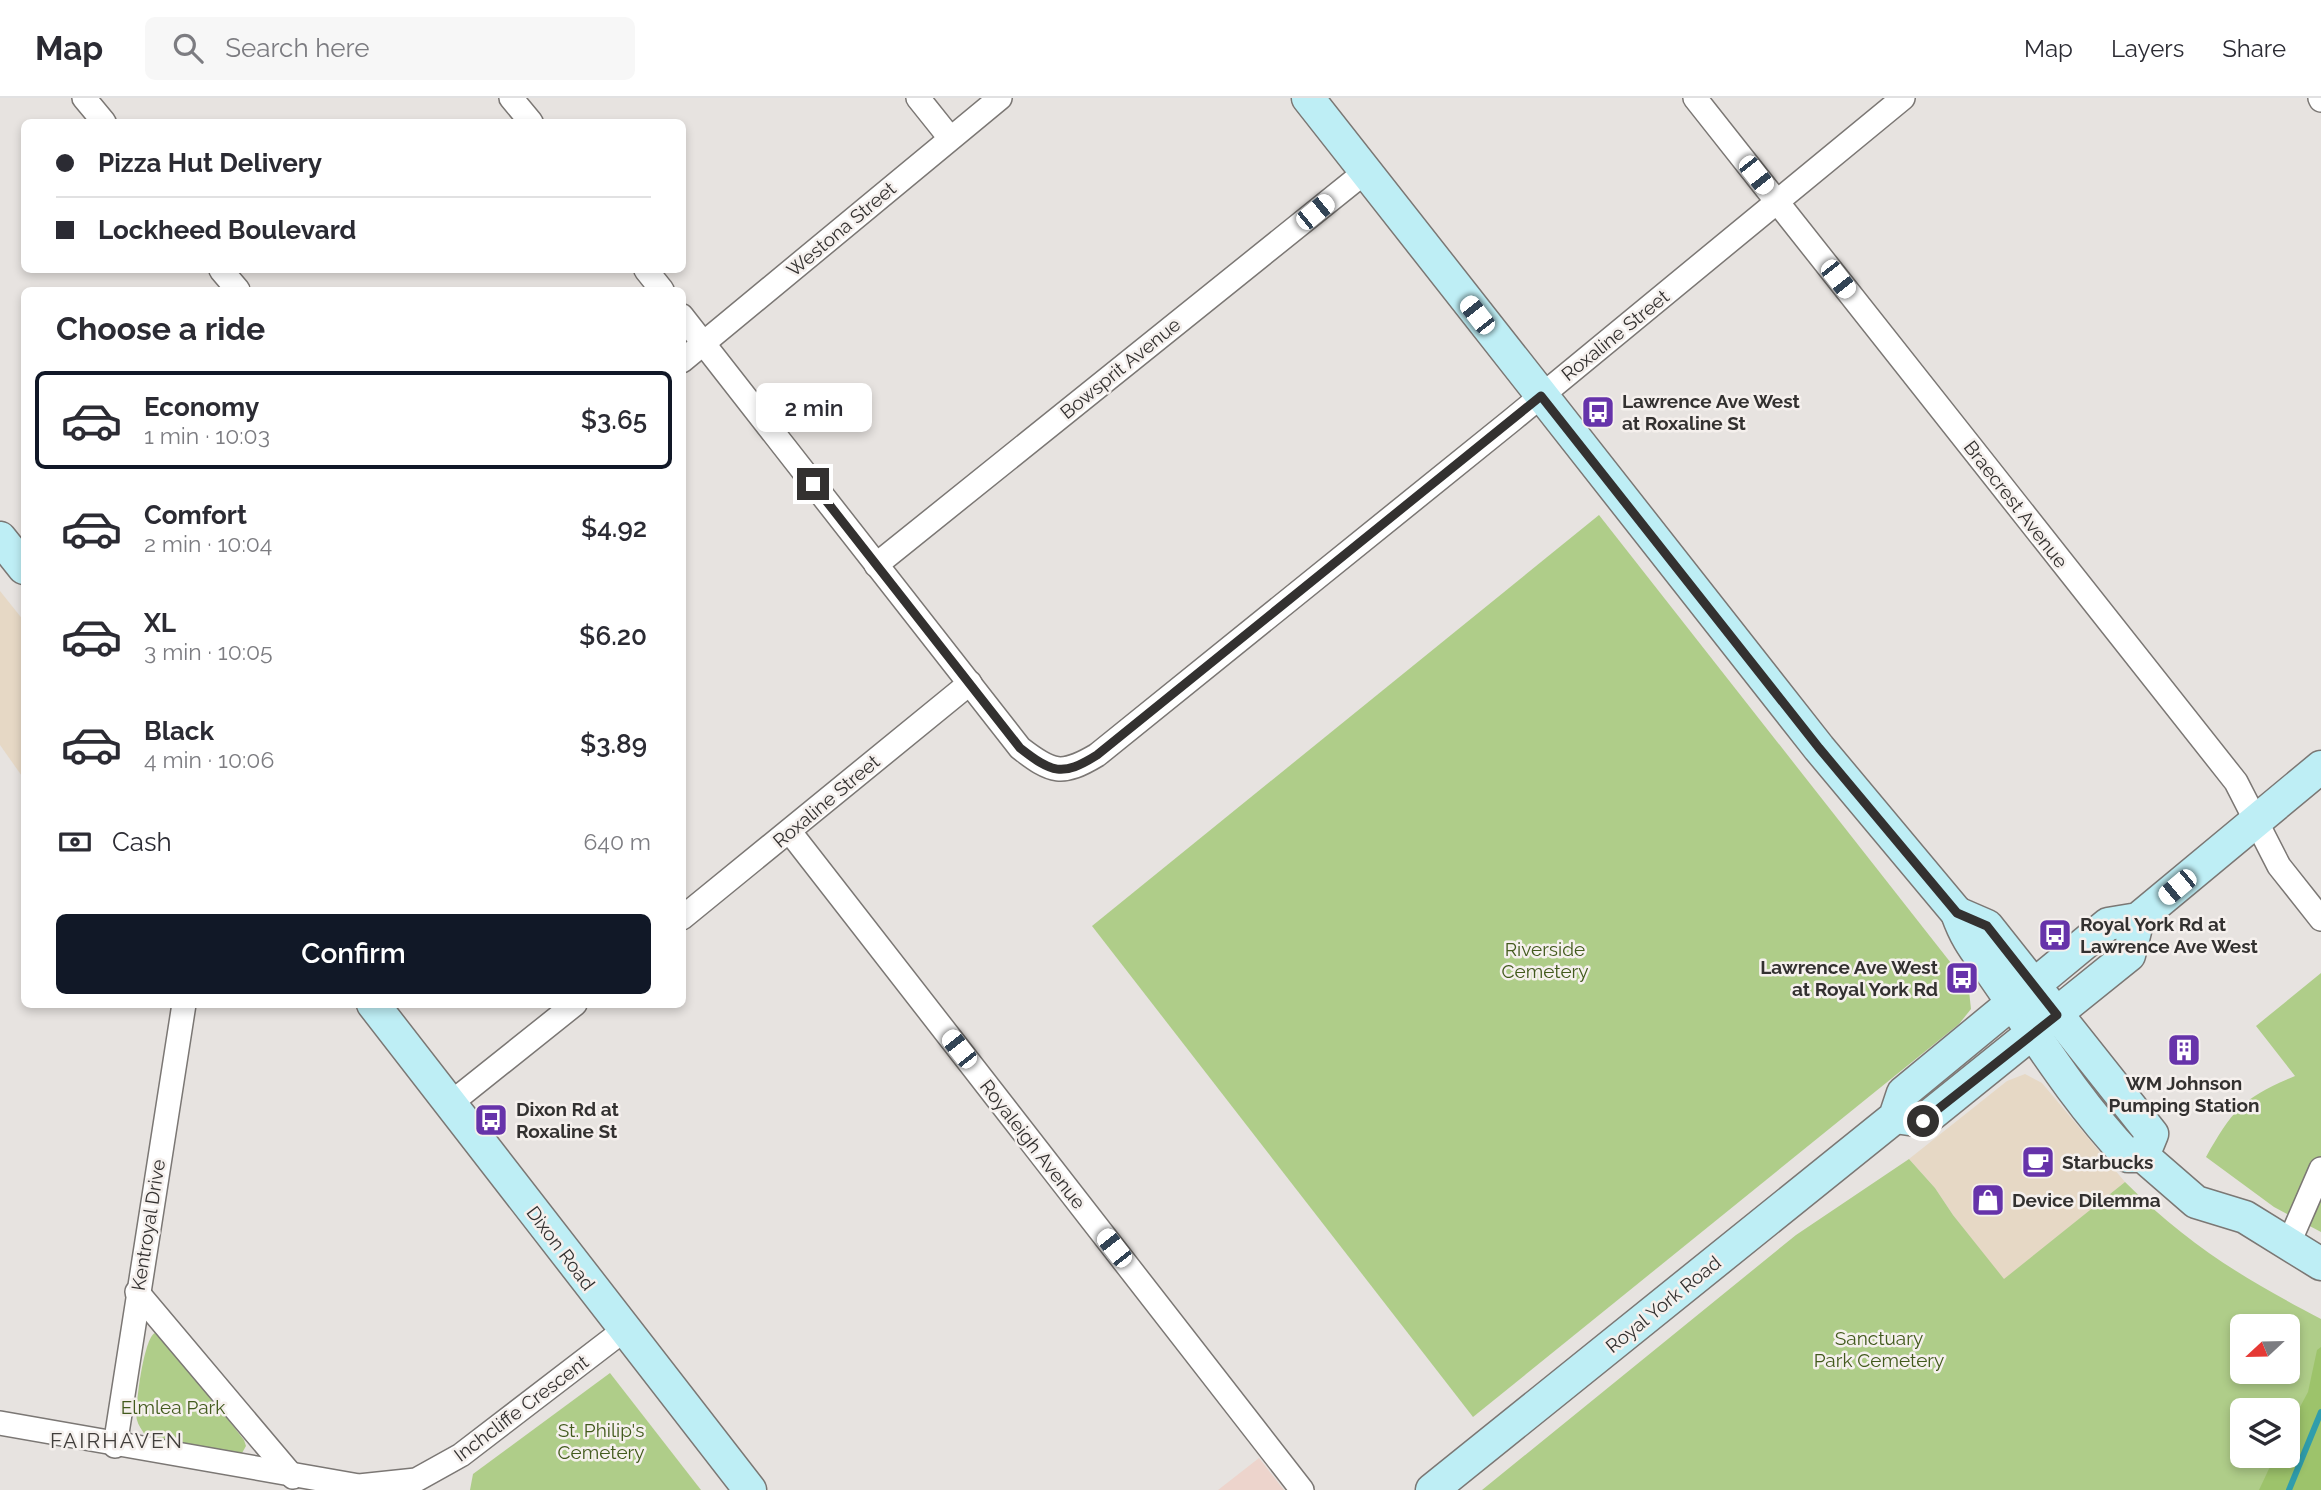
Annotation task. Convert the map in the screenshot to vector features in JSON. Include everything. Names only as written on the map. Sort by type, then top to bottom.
[{"type":"main road","points":[[1308,98],[1819,748],[1957,913],[1987,926],[2023,995],[2032,1035],[2110,1138],[2128,1156],[2143,1156],[2196,1202],[2245,1217],[2321,1264]]},
{"type":"main road","name":"Royal York Road","points":[[1432,1490],[1895,1117],[1903,1093],[2108,924],[2138,919],[2321,767]]},
{"type":"main road","points":[[1895,1117],[1923,1121],[2057,1015],[2129,955],[2138,919]]},
{"type":"main road","points":[[2023,995],[2057,1015],[2152,1134],[2143,1156]]},
{"type":"main road","name":"Dixon Road","points":[[376,1008],[750,1490]]},
{"type":"street","points":[[84,98],[102,119]]},
{"type":"street","points":[[511,98],[528,119]]},
{"type":"street","points":[[918,98],[950,138]]},
{"type":"street","name":"Westona Street","points":[[686,358],[1000,98]]},
{"type":"street","name":"Braecrest Avenue","points":[[1695,98],[2236,782],[2279,866],[2321,919]]},
{"type":"street","name":"Roxaline Street","points":[[686,915],[970,683],[1020,748],[1039,763],[1059,771],[1077,767],[1097,755],[1541,396],[1903,98]]},
{"type":"street","name":"Bowsprit Avenue","points":[[876,565],[1365,172]]},
{"type":"street","points":[[224,273],[235,287]]},
{"type":"street","points":[[648,273],[660,287]]},
{"type":"street","points":[[686,321],[970,683]]},
{"type":"street","name":"Royaleigh Avenue","points":[[790,832],[1302,1490]]},
{"type":"street","name":"Kentroyal Drive","points":[[116,1446],[137,1292],[183,1008]]},
{"type":"street","points":[[451,1103],[570,1008]]},
{"type":"street","points":[[2288,1245],[2321,1169]]},
{"type":"street","points":[[137,1292],[293,1477]]},
{"type":"street","name":"Inchcliffe Crescent","points":[[0,1423],[293,1477],[359,1486],[416,1480],[461,1455],[624,1330]]},
{"type":"shaded area","points":[[0,591],[21,617],[21,775],[0,745]]},
{"type":"shaded area","points":[[2025,1074],[2042,1083],[2125,1182],[2004,1280],[1935,1188],[1909,1159],[2007,1081]]},
{"type":"shaded area","points":[[1259,1458],[1284,1490],[1218,1490]]},
{"type":"green space","name":"Riverside Cemetery","points":[[1599,515],[1958,972],[1969,991],[1971,1009],[1959,1024],[1473,1417],[1092,926]]},
{"type":"green space","points":[[2321,973],[2321,1232],[2274,1207],[2206,1157],[2224,1127],[2241,1106],[2263,1091],[2295,1076],[2256,1026]]},
{"type":"green space","name":"Sanctuary Park Cemetery","points":[[1909,1159],[1935,1188],[2004,1279],[2125,1182],[2171,1224],[2217,1259],[2321,1319],[2321,1490],[1482,1490],[1796,1235]]},
{"type":"green space","name":"Elmlea Park","points":[[155,1333],[166,1339],[244,1440],[246,1446],[242,1453],[233,1456],[145,1435],[137,1420],[137,1401],[147,1346]]},
{"type":"green space","points":[[2321,1347],[2321,1490],[2259,1490],[2269,1468],[2300,1468],[2300,1407],[2308,1392],[2317,1350]]},
{"type":"green space","name":"St. Philip's Cemetery","points":[[610,1373],[701,1490],[470,1490],[473,1474]]},
{"type":"waterway","points":[[2289,1490],[2321,1412]]},
{"type":"place","name":"Lawrence Ave West at Roxaline St","points":[[1598,412]]},
{"type":"place","name":"Royal York Rd at Lawrence Ave West","points":[[2055,935]]},
{"type":"place","name":"Lawrence Ave West at Royal York Rd","points":[[1962,978]]},
{"type":"place","name":"WM Johnson Pumping Station","points":[[2184,1050]]},
{"type":"place","name":"Dixon Rd at Roxaline St","points":[[491,1120]]},
{"type":"place","name":"Starbucks","points":[[2038,1162]]},
{"type":"place","name":"Device Dilemma","points":[[1988,1200]]},
{"type":"district","name":"FAIRHAVEN","points":[[117,1441]]},
{"type":"route","points":[[813,484],[1020,748],[1039,763],[1059,771],[1077,767],[1097,755],[1541,396],[1819,748],[1957,913],[1987,926],[2057,1015],[1923,1121]]}]
